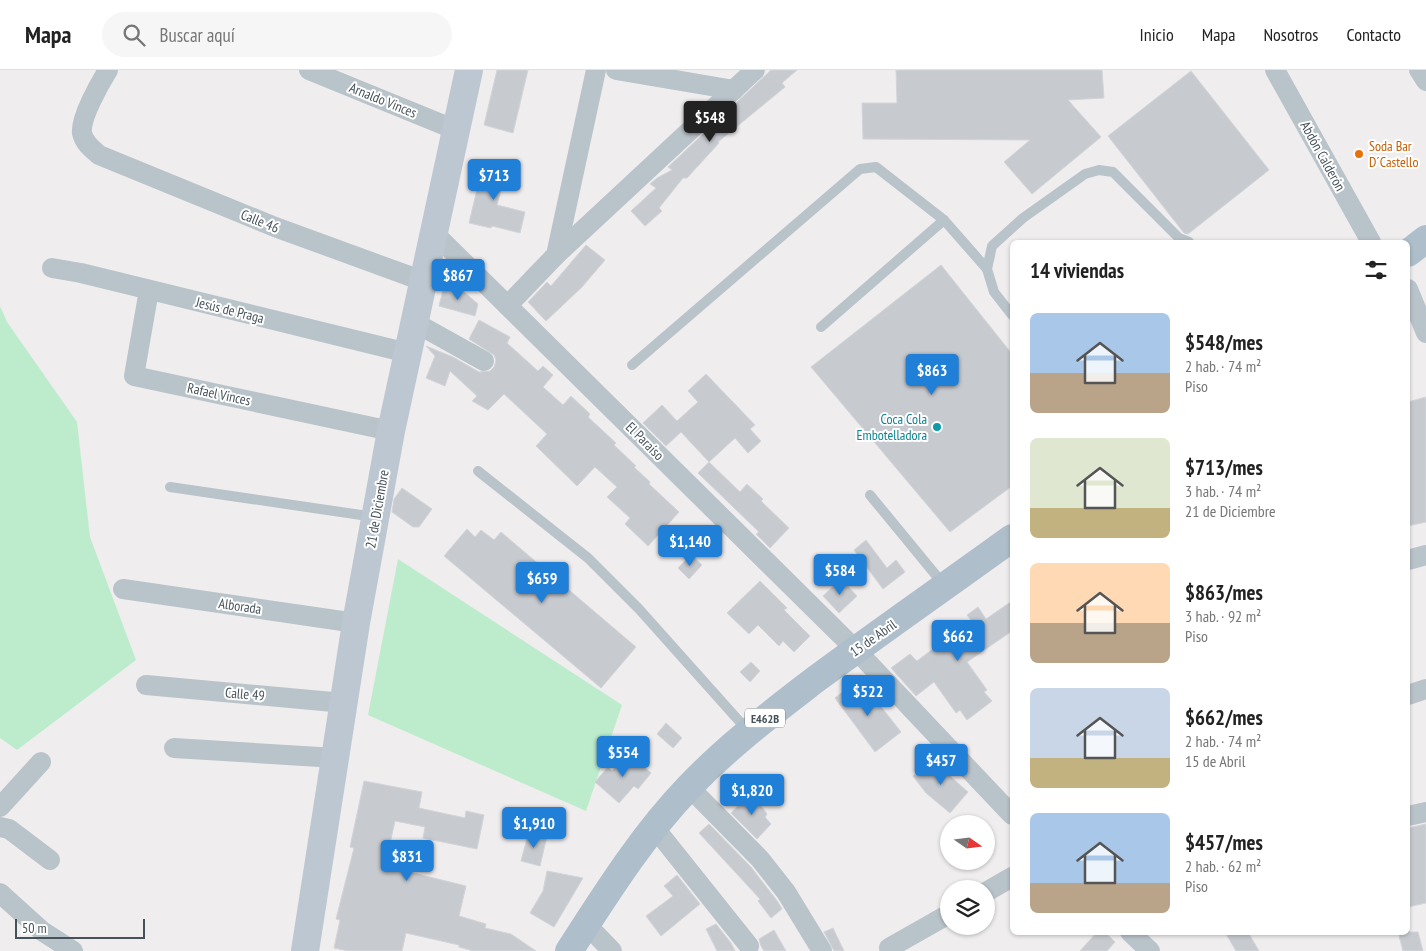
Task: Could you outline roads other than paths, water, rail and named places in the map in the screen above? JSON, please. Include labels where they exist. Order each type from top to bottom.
[{"type":"main road","points":[[1410,251],[1426,239]]},
{"type":"main road","name":"15 de Abril","points":[[569,951],[654,828],[689,787],[749,731],[856,650],[1010,539]]},
{"type":"street","name":"Calle 46","points":[[108,70],[86,113],[82,132],[87,145],[100,155],[275,227],[424,281]]},
{"type":"street","name":"Arnaldo Vinces","points":[[309,70],[456,130]]},
{"type":"street","name":"21 de Diciembre","points":[[305,951],[356,623],[391,431],[469,70]]},
{"type":"street","points":[[556,254],[596,70]]},
{"type":"street","points":[[616,70],[734,90]]},
{"type":"street","points":[[508,305],[556,254],[755,70]]},
{"type":"street","name":"Abdón Calderón","points":[[1275,70],[1370,240]]},
{"type":"street","points":[[1419,70],[1426,81]]},
{"type":"street","name":"El Paraíso","points":[[434,233],[856,650],[1008,804]]},
{"type":"street","name":"Jesús de Praga","points":[[52,268],[408,353]]},
{"type":"street","name":"Rafael Vinces","points":[[149,290],[134,376],[391,431]]},
{"type":"street","points":[[1410,294],[1426,333]]},
{"type":"street","points":[[414,322],[484,361]]},
{"type":"street","points":[[1410,559],[1426,555]]},
{"type":"street","name":"Alborada","points":[[123,589],[356,623]]},
{"type":"street","name":"Calle 49","points":[[146,685],[344,703]]},
{"type":"street","points":[[1410,694],[1426,689]]},
{"type":"street","points":[[174,748],[336,758]]},
{"type":"street","points":[[0,807],[40,762]]},
{"type":"street","points":[[689,787],[765,866],[786,892],[822,951]]},
{"type":"street","points":[[1410,816],[1426,812]]},
{"type":"street","points":[[0,827],[9,829],[50,860]]},
{"type":"street","points":[[654,828],[750,946]]},
{"type":"street","points":[[995,887],[1010,878]]},
{"type":"street","points":[[0,893],[42,931],[73,951]]},
{"type":"street","points":[[890,948],[940,919]]},
{"type":"street","points":[[586,924],[612,951]]},
{"type":"street","points":[[1133,935],[1150,951]]},
{"type":"lane","points":[[632,365],[860,169],[876,167],[944,220],[987,269],[994,292],[1010,312]]},
{"type":"lane","points":[[987,269],[992,246],[1023,218],[1086,174],[1099,170],[1112,172],[1168,229],[1184,240]]},
{"type":"lane","points":[[821,327],[944,220]]},
{"type":"lane","points":[[478,471],[588,558],[645,616],[749,731]]},
{"type":"lane","points":[[170,487],[375,517]]},
{"type":"lane","points":[[870,495],[946,586]]},
{"type":"place","name":"Soda Bar D´Castello","points":[[1359,154]]},
{"type":"place","name":"Coca Cola Embotelladora","points":[[937,427]]}]
